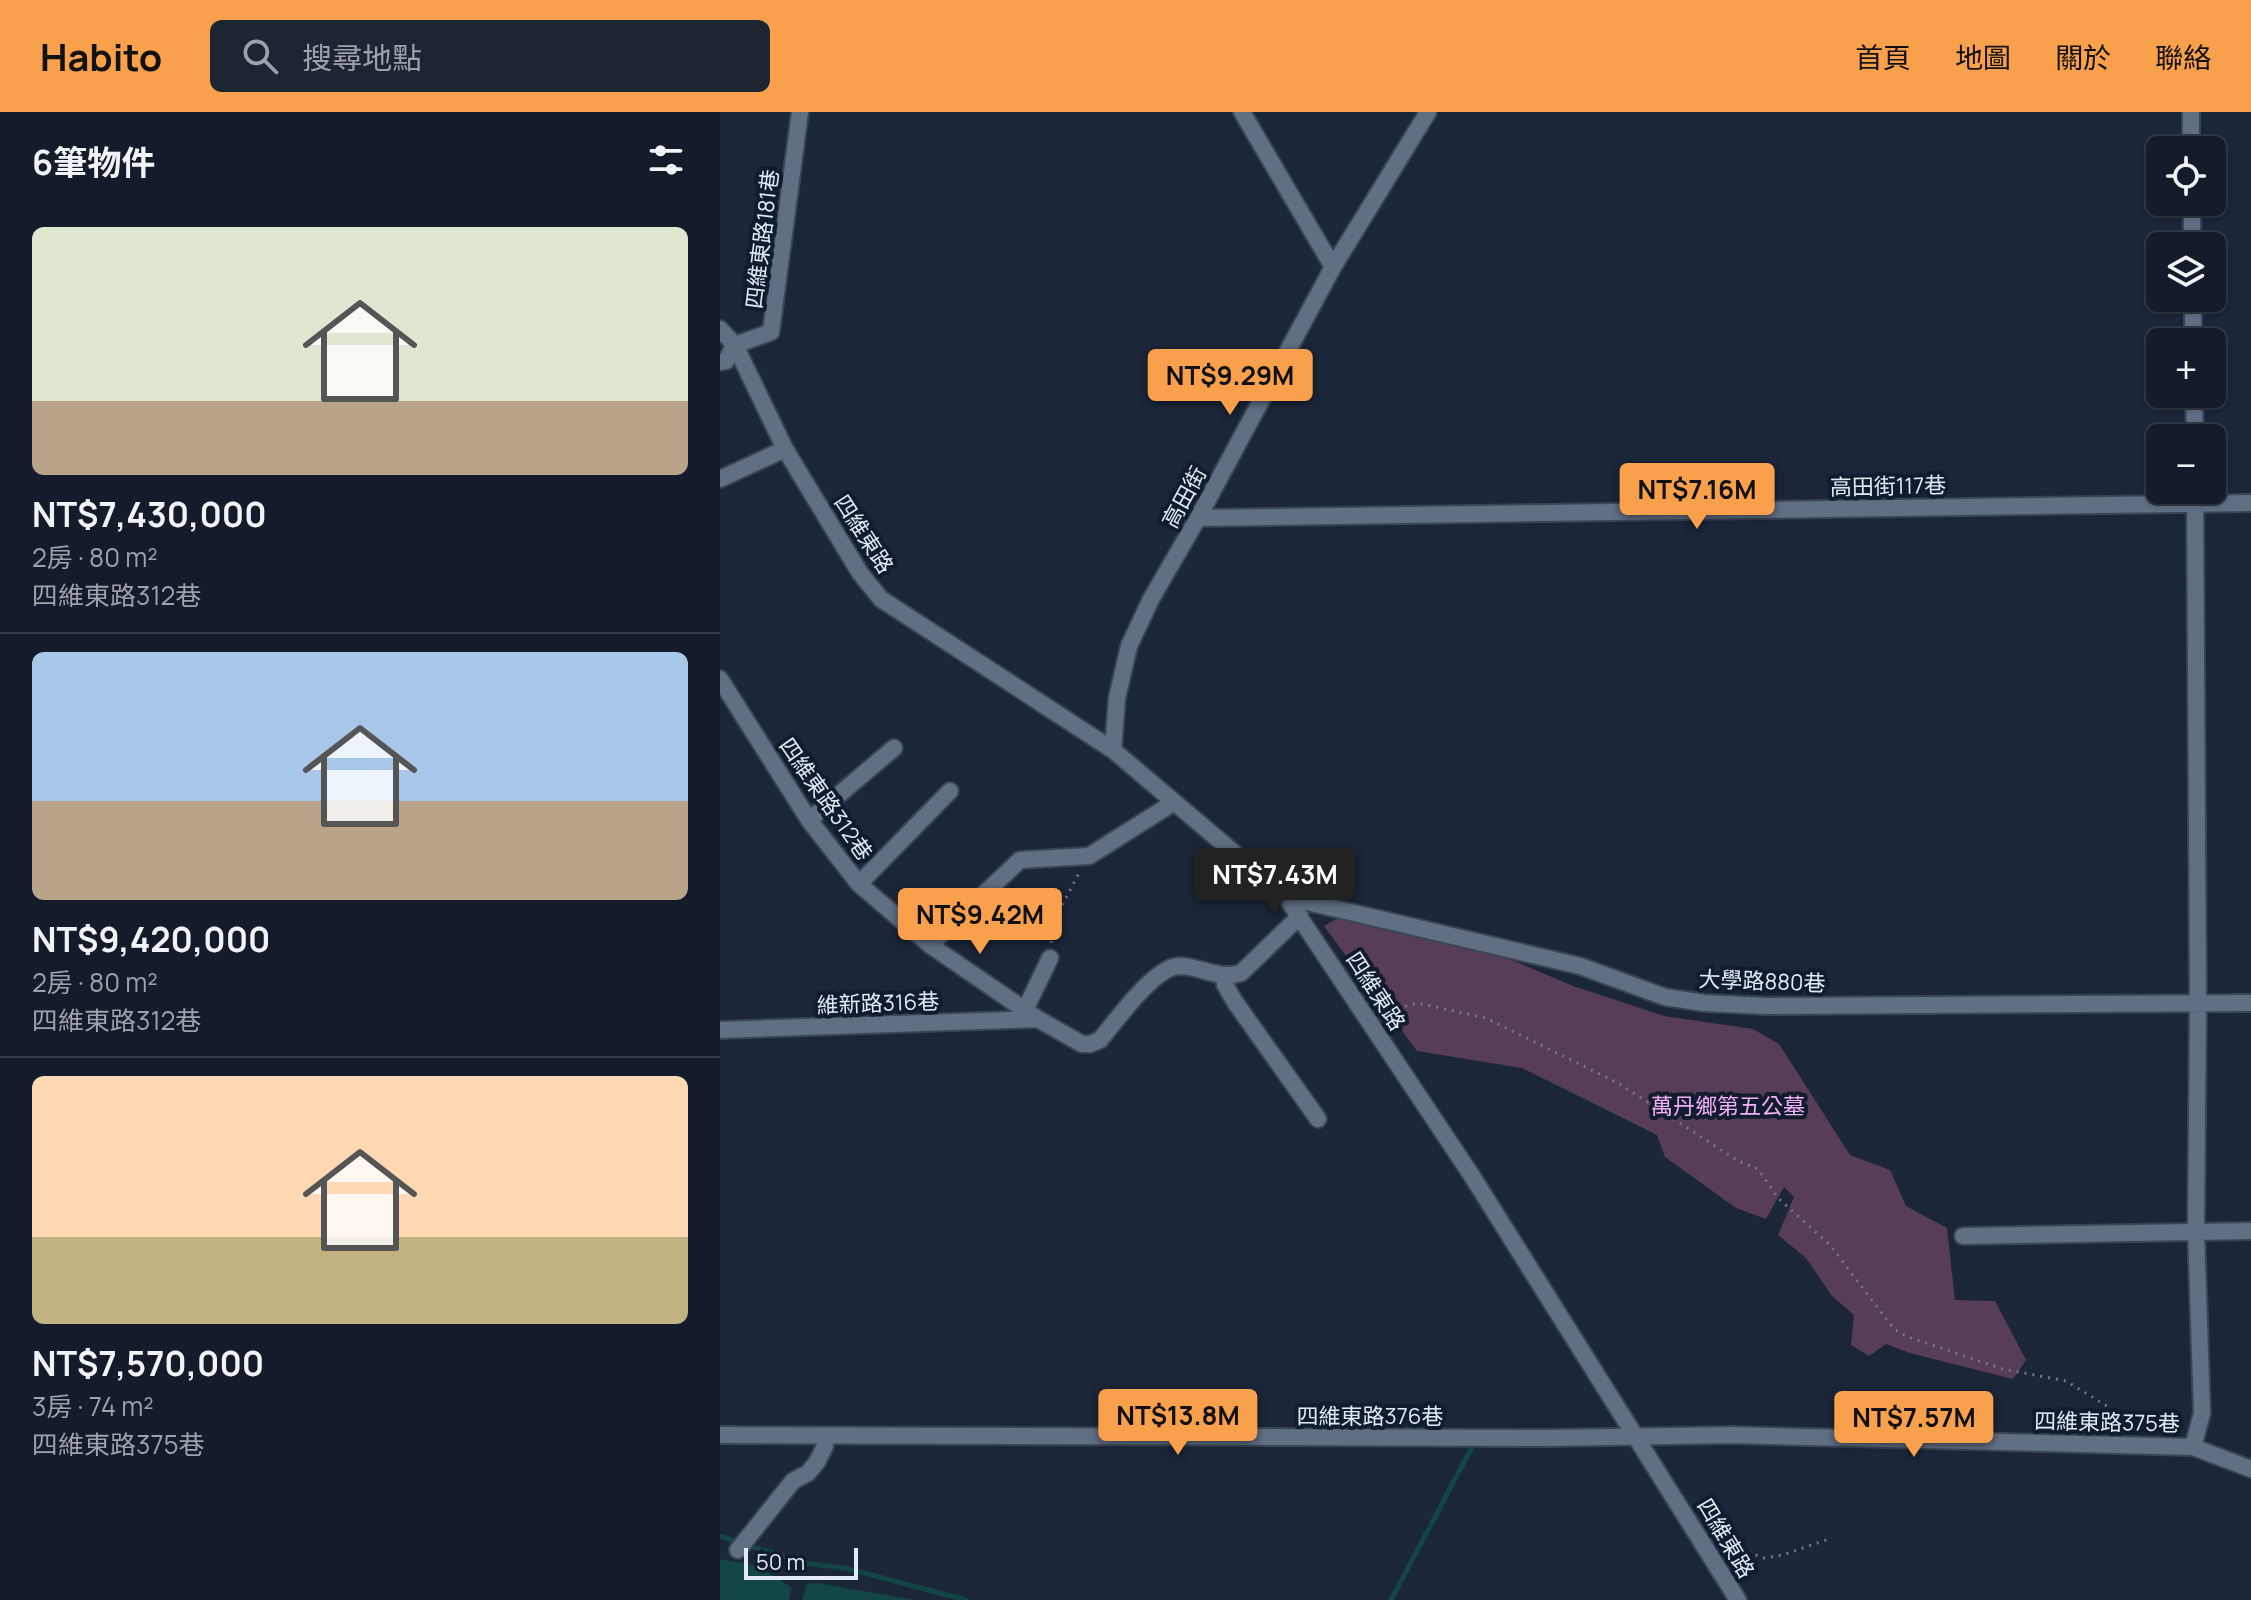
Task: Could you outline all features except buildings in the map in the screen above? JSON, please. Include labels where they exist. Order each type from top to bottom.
[{"type":"street","name":"四維東路181巷","points":[[735,345],[771,332],[800,112]]},
{"type":"street","points":[[1242,112],[1333,267]]},
{"type":"street","name":"高田街","points":[[1113,750],[1117,698],[1129,646],[1151,599],[1333,267],[1428,112]]},
{"type":"street","points":[[2191,112],[2191,136]]},
{"type":"street","name":"四維東路","points":[[720,329],[735,345],[785,449],[860,573],[881,599],[1113,750],[1286,897],[1472,1176],[1738,1600]]},
{"type":"street","points":[[720,362],[726,361],[735,345]]},
{"type":"street","points":[[720,479],[785,449]]},
{"type":"street","name":"高田街117巷","points":[[1198,518],[2146,498]]},
{"type":"street","name":"高田街117巷","points":[[2226,500],[2251,503]]},
{"type":"street","points":[[2193,1447],[2202,1413],[2196,1231],[2195,504]]},
{"type":"street","name":"四維東路312巷","points":[[720,679],[809,820],[859,884],[930,945],[1066,1037],[1082,1044],[1100,1040],[1149,983],[1170,968],[1181,966],[1224,975]]},
{"type":"street","points":[[809,820],[894,748]]},
{"type":"street","points":[[859,884],[950,791]]},
{"type":"street","points":[[930,945],[1020,860],[1089,856],[1173,803]]},
{"type":"street","name":"大學路880巷","points":[[1286,897],[1580,966],[1665,997],[1704,1003],[1766,1006],[2251,1003]]},
{"type":"street","points":[[1300,916],[1241,973],[1224,975],[1225,985],[1235,1002],[1318,1119]]},
{"type":"street","points":[[1032,1015],[1050,958]]},
{"type":"street","name":"維新路316巷","points":[[720,1030],[1032,1015]]},
{"type":"street","points":[[1963,1236],[2251,1231]]},
{"type":"street","name":"四維東路376巷","points":[[720,1435],[1548,1438],[1636,1435]]},
{"type":"street","name":"四維東路375巷","points":[[1636,1435],[2193,1447],[2251,1469]]},
{"type":"street","points":[[738,1550],[793,1481],[808,1473],[817,1462],[825,1446],[824,1436]]},
{"type":"path","points":[[1050,958],[1058,913],[1089,856]]},
{"type":"path","points":[[1367,1018],[1417,1003],[1486,1018],[1618,1083],[1738,1161],[1758,1169],[1778,1198],[1830,1245],[1894,1329],[1908,1337],[2003,1369],[2066,1381],[2146,1430],[2157,1446]]},
{"type":"path","points":[[1698,1533],[1764,1558],[1783,1555],[1832,1538]]},
{"type":"green space","name":"萬丹鄉第五公墓","points":[[1340,917],[1486,949],[1573,986],[1664,1016],[1753,1029],[1779,1044],[1850,1155],[1890,1170],[1906,1206],[1947,1228],[1955,1300],[1995,1301],[2026,1360],[2013,1379],[1886,1344],[1869,1356],[1851,1345],[1854,1315],[1832,1296],[1806,1258],[1778,1235],[1794,1197],[1784,1187],[1766,1219],[1736,1208],[1665,1157],[1657,1135],[1522,1068],[1417,1051],[1324,926]]},
{"type":"shaded area","points":[[720,1559],[758,1566],[792,1588],[789,1600],[720,1600]]},
{"type":"shaded area","points":[[817,1583],[915,1600],[802,1600],[807,1584]]},
{"type":"waterway","points":[[1391,1600],[1471,1449]]},
{"type":"waterway","points":[[720,1536],[803,1563],[845,1568],[966,1600]]}]
